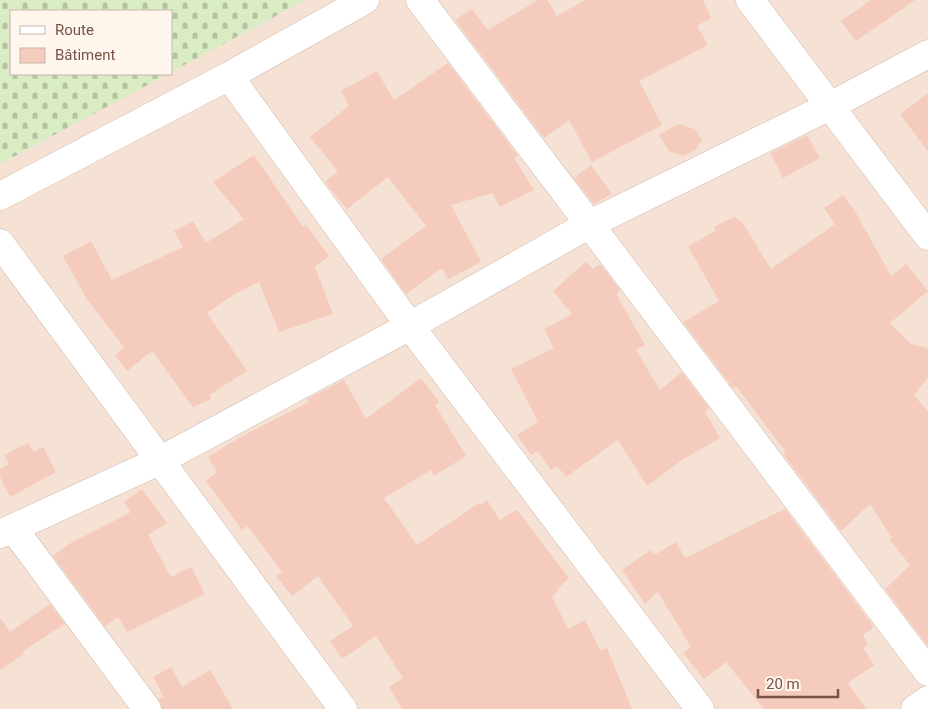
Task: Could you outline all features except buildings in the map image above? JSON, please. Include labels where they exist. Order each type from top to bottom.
[{"type":"street","points":[[0,196],[229,76],[365,0]]},
{"type":"street","points":[[420,0],[588,225],[928,672]]},
{"type":"street","points":[[750,0],[928,236]]},
{"type":"street","points":[[148,709],[7,531],[159,461],[410,326],[588,225],[830,106],[928,54]]},
{"type":"street","points":[[229,76],[410,326],[700,709]]},
{"type":"street","points":[[0,242],[159,461],[344,709]]},
{"type":"street","points":[[915,709],[928,700]]},
{"type":"shaded area","points":[[0,0],[928,0],[928,709],[0,709]]},
{"type":"green space","points":[[0,0],[306,0],[172,71],[172,10],[10,10],[10,75],[166,75],[0,164]]}]
